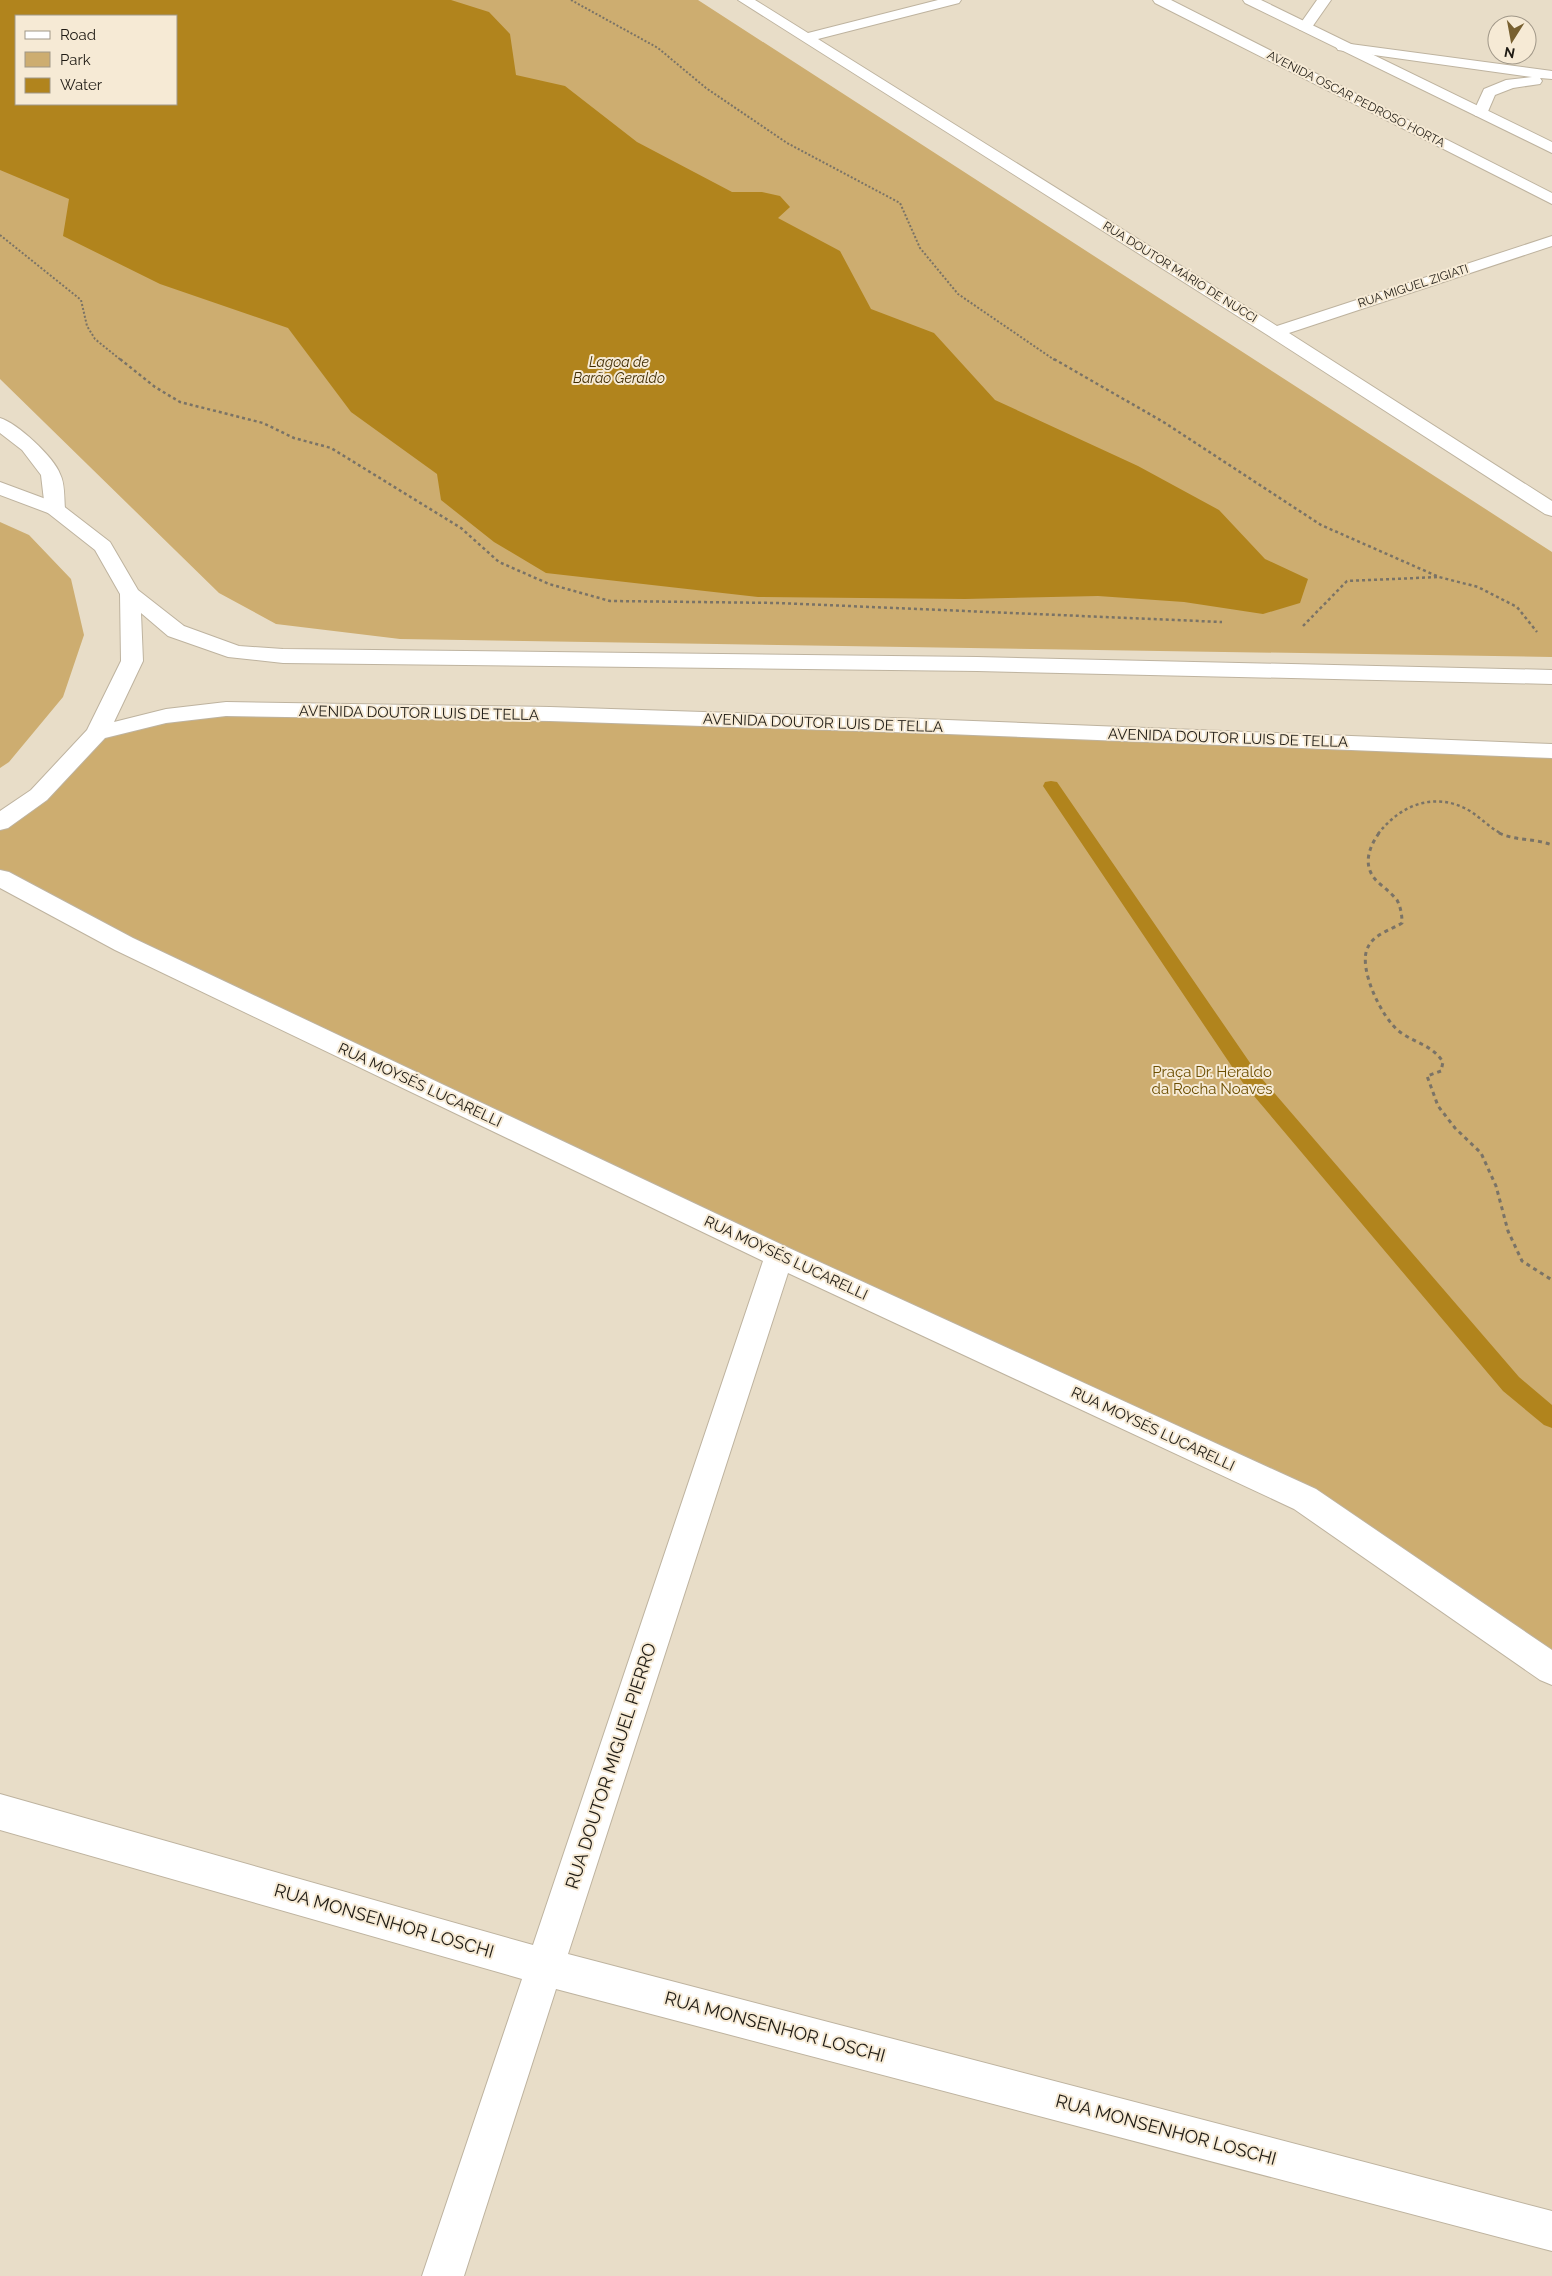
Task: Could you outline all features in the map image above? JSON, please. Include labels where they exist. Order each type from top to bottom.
[{"type":"street","name":"RUA DOUTOR MÁRIO DE NUCCI","points":[[745,0],[1275,332],[1552,510]]},
{"type":"street","points":[[806,38],[954,0]]},
{"type":"street","name":"AVENIDA OSCAR PEDROSO HORTA","points":[[1160,0],[1552,198]]},
{"type":"street","points":[[1250,0],[1552,148]]},
{"type":"street","points":[[1305,27],[1324,0]]},
{"type":"street","points":[[1343,46],[1552,76]]},
{"type":"street","points":[[1481,113],[1489,92],[1501,86],[1523,81],[1552,81]]},
{"type":"street","name":"RUA MIGUEL ZIGIATI","points":[[1275,332],[1552,241]]},
{"type":"street","points":[[0,424],[29,446],[51,474],[55,509]]},
{"type":"street","points":[[0,488],[55,509],[103,546],[130,594],[176,631],[236,652],[283,656],[977,664],[1552,677]]},
{"type":"street","points":[[0,822],[38,795],[97,733],[132,661],[130,594]]},
{"type":"street","name":"AVENIDA DOUTOR LUIS DE TELLA","points":[[97,733],[166,716],[226,710],[550,714],[1552,751]]},
{"type":"street","name":"RUA MOYSÉS LUCARELLI","points":[[0,878],[124,944],[779,1256],[1305,1499],[1552,1670]]},
{"type":"street","name":"RUA DOUTOR MIGUEL PIERRO","points":[[443,2276],[779,1256]]},
{"type":"street","name":"RUA MONSENHOR LOSCHI","points":[[0,1812],[544,1967],[1552,2232]]},
{"type":"path","points":[[571,0],[658,48],[706,88],[787,143],[900,203],[920,248],[958,294],[1053,359],[1165,423],[1321,525],[1439,577],[1478,587],[1517,607],[1540,637]]},
{"type":"path","points":[[0,235],[81,300],[88,326],[95,339],[154,387],[180,402],[263,423],[294,438],[331,448],[461,528],[499,562],[577,593],[610,601],[778,603],[1224,623]]},
{"type":"path","points":[[1303,626],[1347,581],[1439,577]]},
{"type":"path","points":[[1552,845],[1528,838],[1513,839],[1484,824],[1470,812],[1452,803],[1430,800],[1403,809],[1384,826],[1367,857],[1367,867],[1373,879],[1399,901],[1403,912],[1402,923],[1376,937],[1368,945],[1364,956],[1365,971],[1388,1018],[1395,1028],[1438,1052],[1443,1062],[1440,1071],[1427,1076],[1431,1091],[1446,1118],[1481,1152],[1496,1186],[1508,1232],[1522,1261],[1552,1280]]},
{"type":"green space","points":[[0,0],[698,0],[1552,552],[1552,657],[400,639],[276,624],[219,593],[0,379]]},
{"type":"green space","points":[[0,522],[29,535],[71,579],[84,635],[63,697],[9,762],[0,768]]},
{"type":"green space","name":"Praça Dr. Heraldo da Rocha Noaves","points":[[226,709],[1552,752],[1552,1669],[1305,1499],[0,878],[0,822],[97,733]]},
{"type":"water","name":"Lagoa de Barão Geraldo","points":[[0,0],[451,0],[489,12],[510,34],[516,75],[565,86],[637,142],[732,192],[762,192],[780,196],[790,207],[778,218],[840,251],[871,309],[934,333],[995,400],[1138,466],[1219,510],[1265,559],[1308,579],[1300,603],[1263,614],[1184,602],[1098,596],[965,599],[758,597],[546,573],[494,542],[441,500],[437,474],[351,412],[288,328],[160,284],[63,236],[69,199],[0,170]]},
{"type":"waterway","points":[[1051,786],[1250,1078],[1511,1384],[1552,1418]]}]
